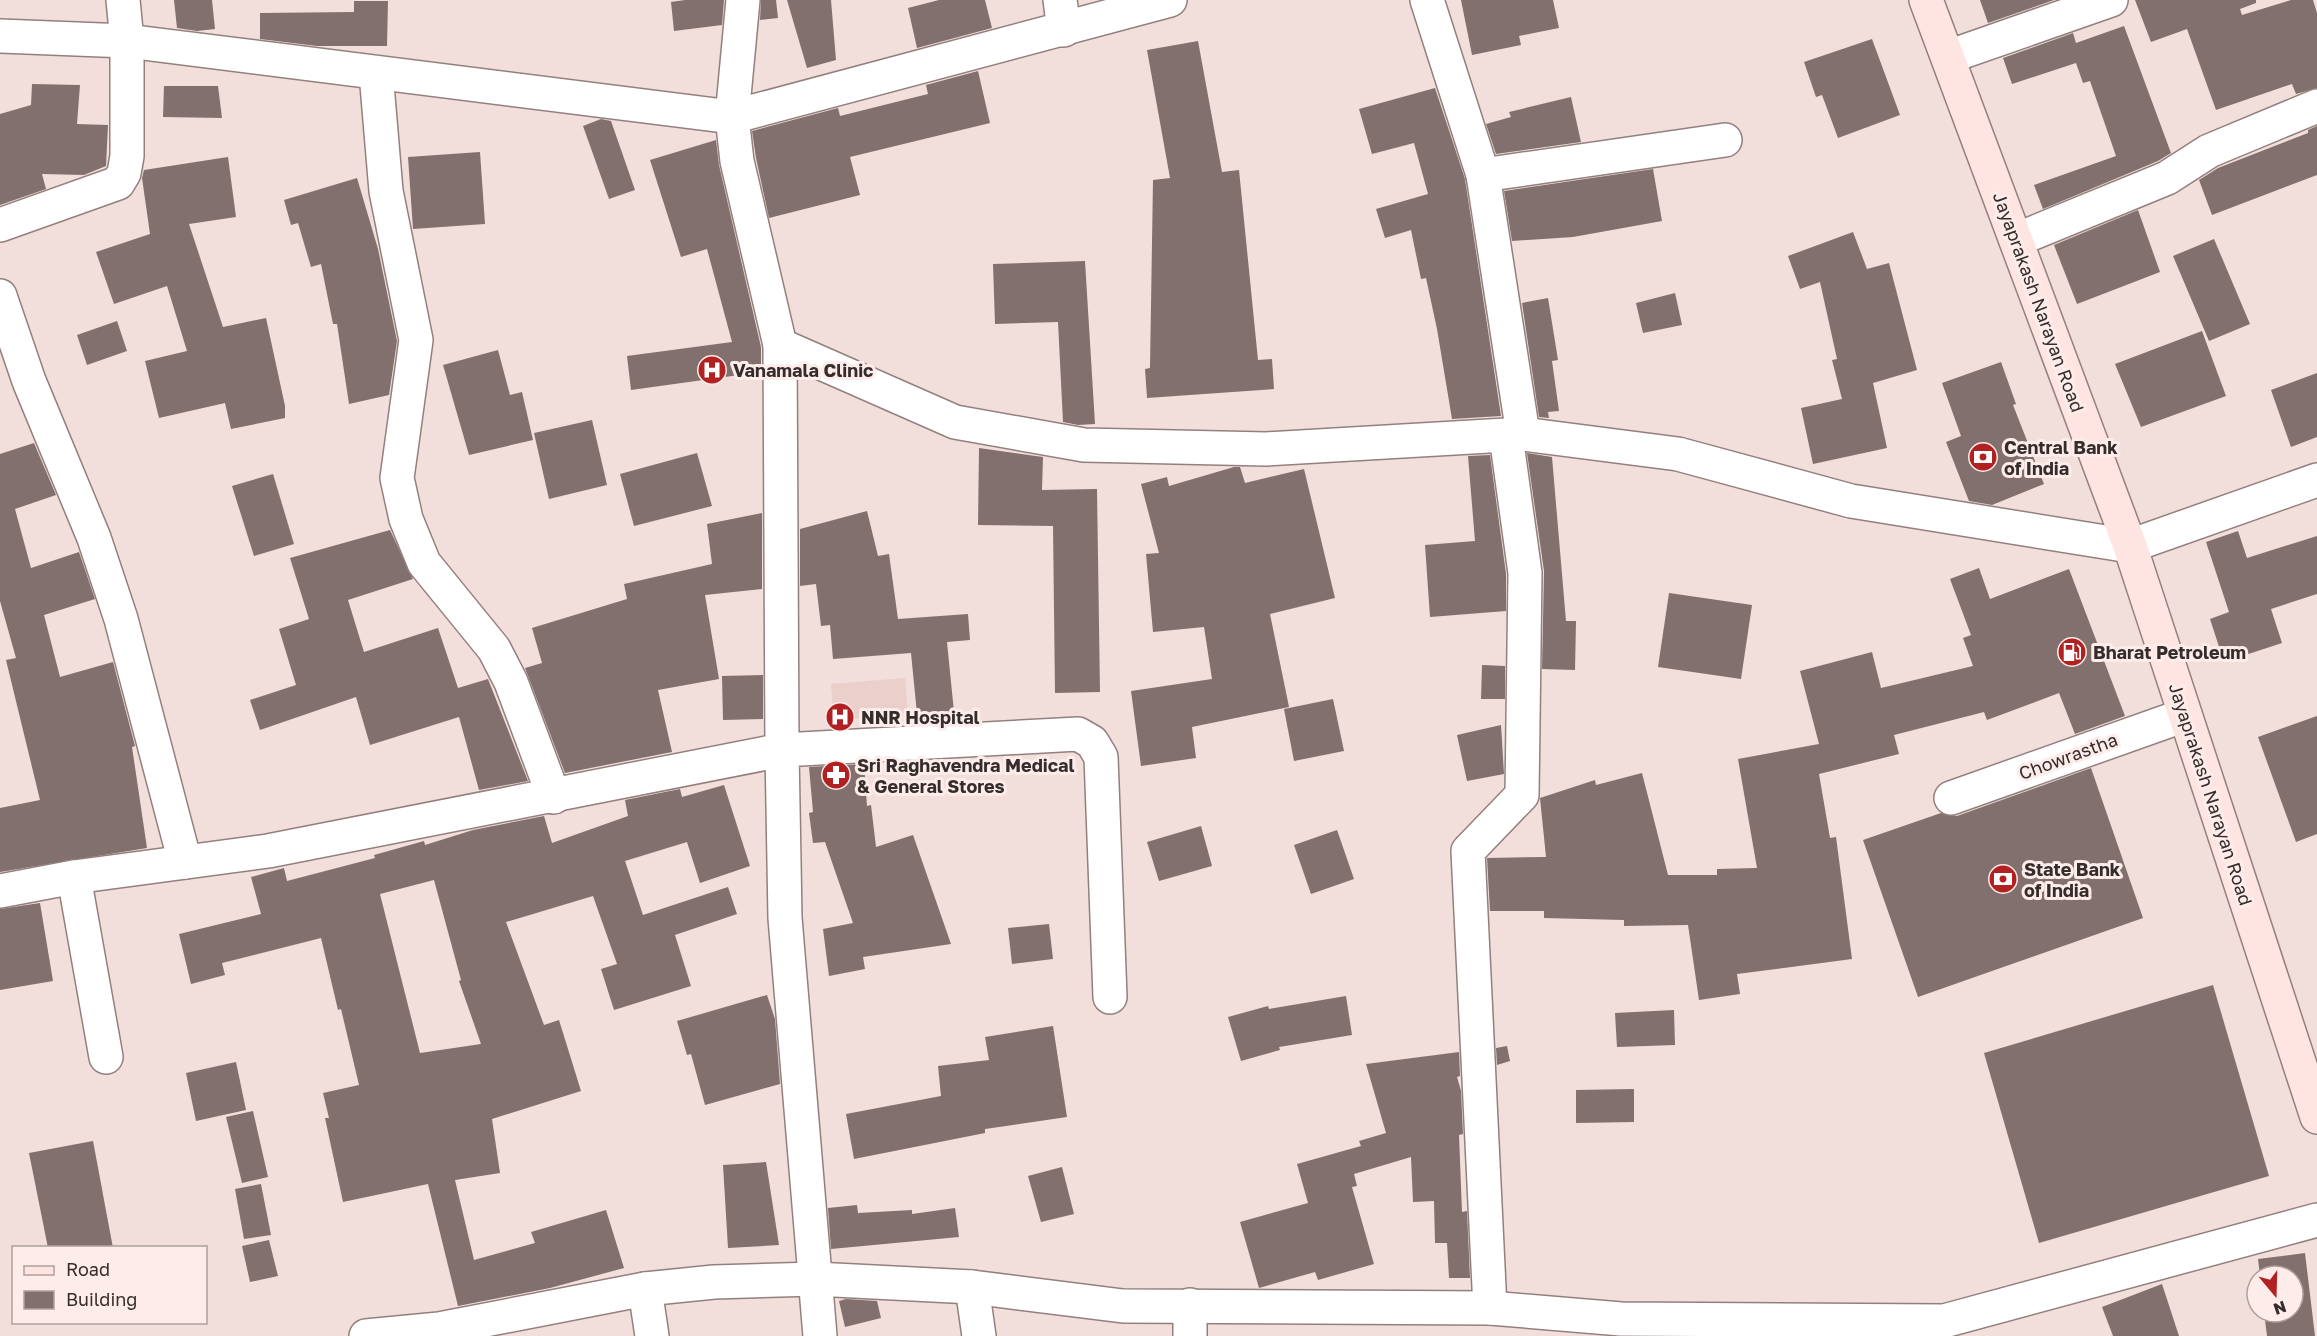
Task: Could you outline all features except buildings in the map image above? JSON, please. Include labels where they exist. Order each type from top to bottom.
[{"type":"street","points":[[0,225],[118,183],[122,178],[127,156],[127,41],[123,0]]},
{"type":"street","points":[[743,0],[732,117],[736,161],[780,345],[782,750],[786,918],[820,1336]]},
{"type":"street","points":[[0,36],[127,41],[732,117],[1062,15],[1170,0]]},
{"type":"street","points":[[1427,0],[1483,175],[1515,435],[1525,573],[1522,795],[1468,850],[1490,1308]]},
{"type":"street","name":"Jayaprakash Narayan Road","points":[[1926,0],[2130,546],[2317,1117]]},
{"type":"street","points":[[1948,57],[2111,0]]},
{"type":"street","points":[[376,73],[386,191],[416,340],[397,478],[406,519],[424,563],[494,649],[511,682],[554,797]]},
{"type":"street","points":[[2016,240],[2167,178],[2209,151],[2317,106]]},
{"type":"street","points":[[1483,175],[1725,140]]},
{"type":"street","points":[[0,296],[29,381],[94,538],[114,599],[185,862]]},
{"type":"street","points":[[780,345],[955,422],[1084,445],[1266,449],[1515,435],[1678,454],[1851,501],[2130,546],[2317,480]]},
{"type":"street","name":"Chowrastha","points":[[1951,798],[2185,715]]},
{"type":"street","points":[[0,891],[74,877],[268,851],[554,797],[782,750],[1078,734],[1092,742],[1101,757],[1110,997]]},
{"type":"street","points":[[74,877],[106,1057]]},
{"type":"street","points":[[366,1336],[439,1332],[645,1289],[714,1282],[815,1279],[972,1287],[1123,1306],[1190,1321],[1490,1308],[1624,1328],[1953,1328],[2317,1220]]},
{"type":"street","points":[[972,1287],[979,1336]]},
{"type":"street","points":[[645,1289],[652,1336]]},
{"type":"shaded area","points":[[905,678],[908,715],[834,720],[831,684]]},
{"type":"place","name":"Vanamala Clinic","points":[[712,370]]},
{"type":"place","name":"Central Bank of India","points":[[1983,457]]},
{"type":"place","name":"Bharat Petroleum","points":[[2072,652]]},
{"type":"place","name":"NNR Hospital","points":[[840,717]]},
{"type":"place","name":"Sri Raghavendra Medical & General Stores","points":[[836,775]]},
{"type":"place","name":"State Bank of India","points":[[2003,879]]}]
